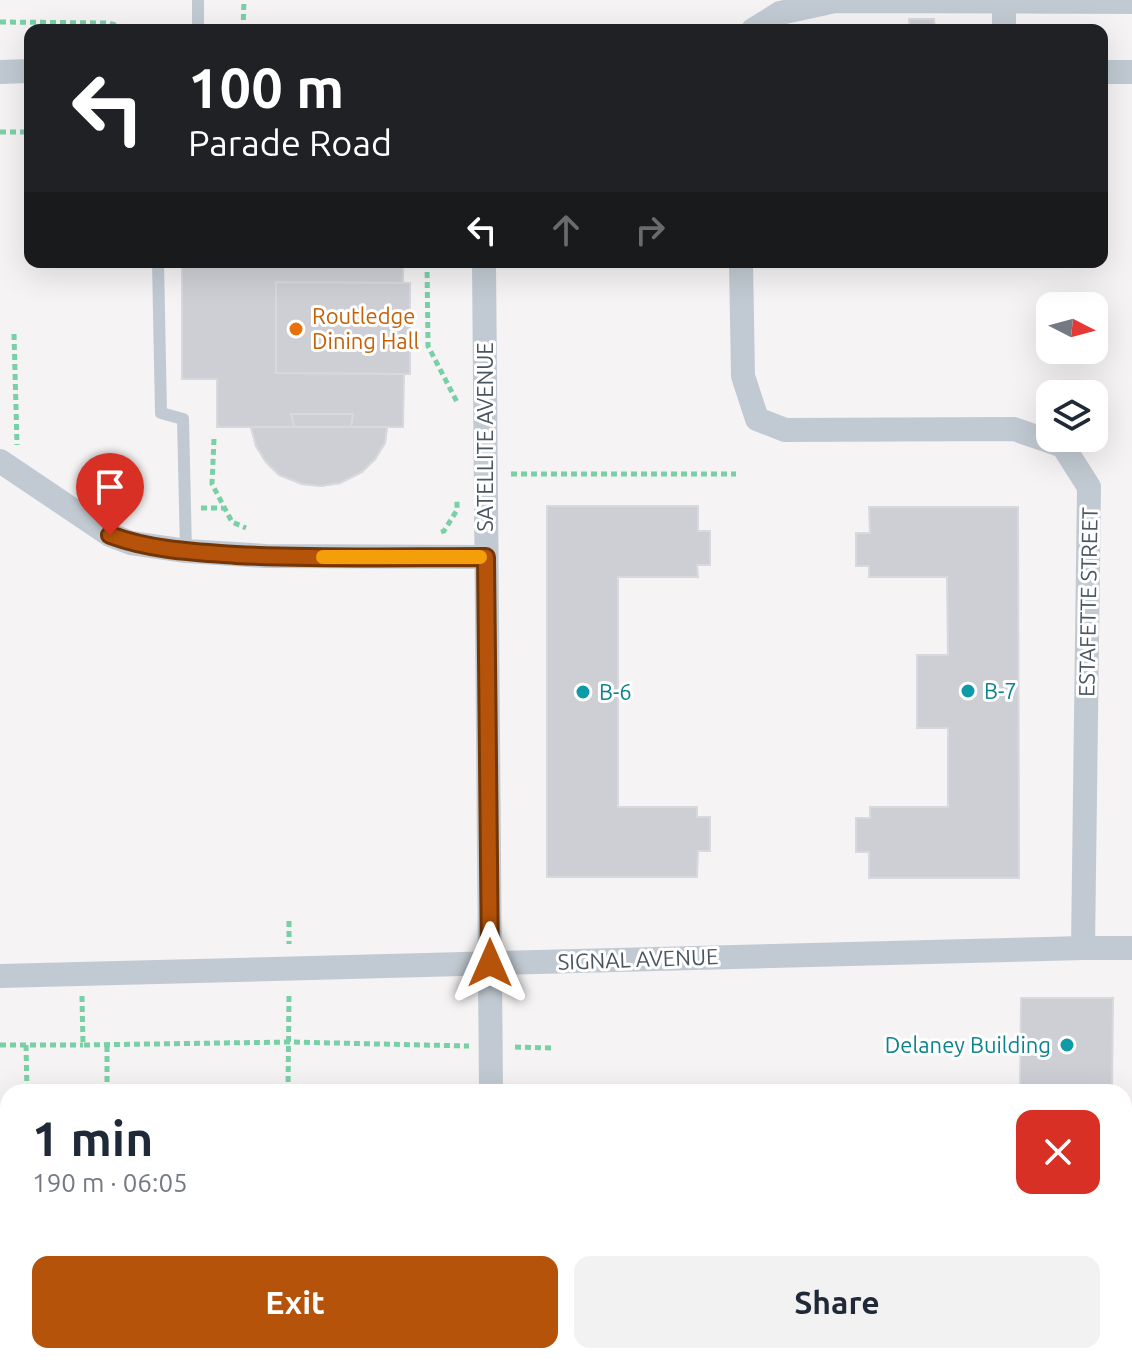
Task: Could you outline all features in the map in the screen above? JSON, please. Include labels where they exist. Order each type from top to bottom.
[{"type":"street","points":[[1004,0],[1004,24]]},
{"type":"street","points":[[763,24],[780,13],[835,1],[1132,2]]},
{"type":"street","points":[[0,72],[24,71]]},
{"type":"street","points":[[1108,72],[1132,72]]},
{"type":"street","name":"SATELLITE AVENUE","points":[[484,268],[491,1084]]},
{"type":"street","name":"ESTAFETTE STREET","points":[[741,268],[743,376],[757,419],[785,430],[1014,429],[1063,446],[1089,487],[1083,948]]},
{"type":"street","points":[[4,453],[110,535],[131,543],[186,551],[266,556],[486,557]]},
{"type":"street","name":"SIGNAL AVENUE","points":[[0,976],[1132,948]]},
{"type":"lane","points":[[198,0],[198,24]]},
{"type":"lane","points":[[158,268],[161,413],[183,419],[186,551]]},
{"type":"path","points":[[243,24],[244,0]]},
{"type":"path","points":[[0,22],[112,24]]},
{"type":"path","points":[[0,132],[24,132]]},
{"type":"path","points":[[427,268],[428,346],[457,400],[457,416]]},
{"type":"path","points":[[4,453],[18,451],[14,334]]},
{"type":"path","points":[[214,439],[212,484],[232,522],[255,532]]},
{"type":"path","points":[[486,474],[736,474]]},
{"type":"path","points":[[433,534],[444,531],[457,510],[457,495]]},
{"type":"path","points":[[185,507],[224,508]]},
{"type":"path","points":[[288,1084],[289,921]]},
{"type":"path","points":[[81,974],[83,1045]]},
{"type":"path","points":[[0,1045],[290,1042],[551,1048]]},
{"type":"path","points":[[107,1044],[107,1084]]},
{"type":"path","points":[[26,1045],[27,1084]]},
{"type":"building","points":[[909,19],[934,19],[934,24],[909,24]]},
{"type":"building","name":"Routledge Dining Hall","points":[[182,268],[403,268],[403,283],[410,283],[410,374],[404,374],[403,427],[387,427],[385,443],[375,459],[362,472],[340,483],[321,486],[302,484],[279,475],[256,446],[251,427],[217,427],[217,379],[182,379]]},
{"type":"building","points":[[276,282],[410,283],[410,374],[276,373]]},
{"type":"building","points":[[291,414],[353,414],[351,427],[343,440],[328,447],[306,442],[296,434]]},
{"type":"building","points":[[251,427],[387,427],[385,443],[362,472],[340,483],[321,486],[302,484],[279,475],[256,446]]},
{"type":"building","name":"B-6","points":[[547,506],[698,506],[698,531],[710,531],[710,565],[697,565],[698,577],[618,577],[618,807],[697,807],[697,817],[710,817],[710,851],[698,851],[697,877],[547,877]]},
{"type":"building","name":"B-7","points":[[869,507],[1018,507],[1019,878],[869,878],[869,852],[856,852],[856,818],[870,818],[870,807],[948,807],[948,728],[917,728],[917,655],[948,655],[947,577],[869,577],[869,566],[856,566],[856,533],[870,533]]},
{"type":"building","name":"Delaney Building","points":[[1021,998],[1113,998],[1112,1084],[1020,1084]]},
{"type":"slow traffic","points":[[323,557],[480,557]]},
{"type":"place","name":"Routledge Dining Hall","points":[[296,329]]},
{"type":"place","name":"B-7","points":[[968,691]]},
{"type":"place","name":"B-6","points":[[583,692]]},
{"type":"place","name":"Delaney Building","points":[[1067,1045]]},
{"type":"route","points":[[110,535],[157,548],[266,556],[486,557],[490,963]]}]
